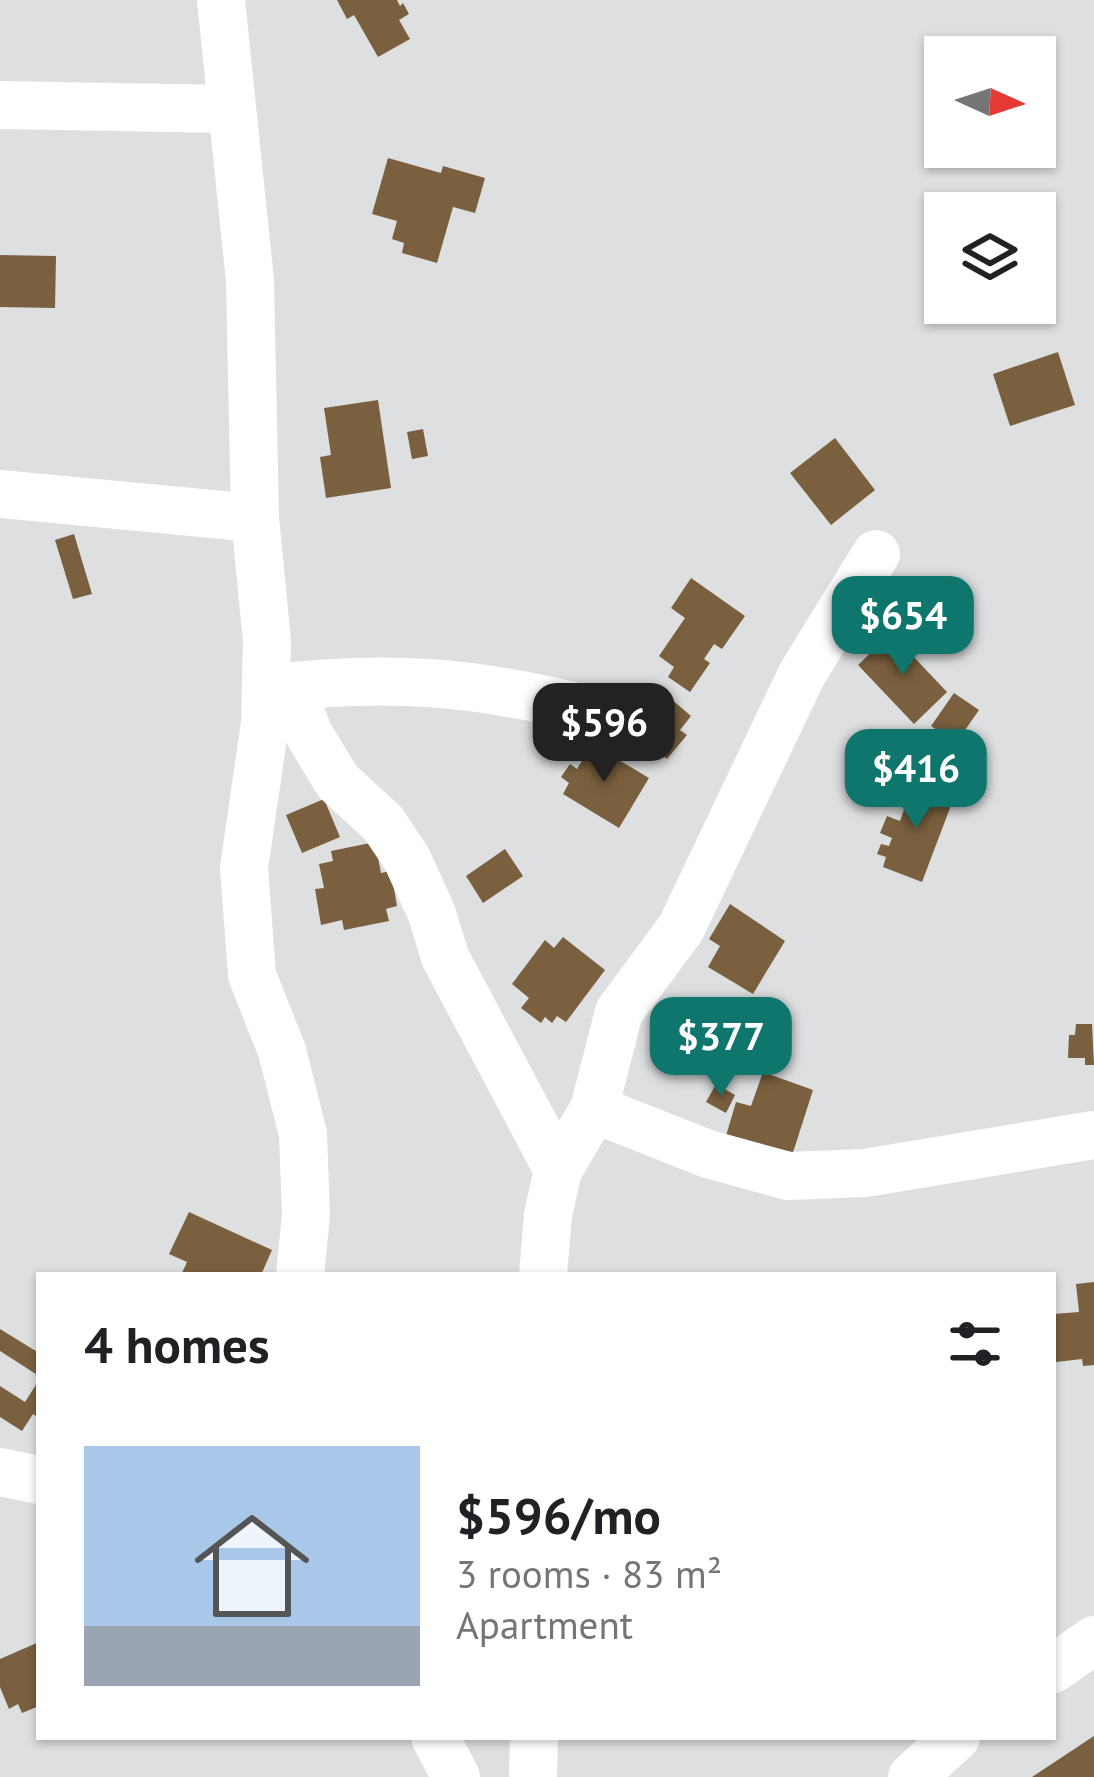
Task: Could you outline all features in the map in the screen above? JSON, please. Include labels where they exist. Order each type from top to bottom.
[{"type":"street","points":[[221,0],[250,281],[255,518],[278,687],[244,868],[252,975],[282,1051],[303,1134],[306,1215],[300,1272]]},
{"type":"street","points":[[0,105],[232,109]]},
{"type":"street","points":[[0,494],[255,518]]},
{"type":"street","points":[[543,1272],[558,1170],[594,1109],[619,1012],[681,928],[802,674],[876,554]]},
{"type":"street","points":[[278,687],[344,680],[417,680],[511,691],[589,710]]},
{"type":"street","points":[[278,687],[338,782],[383,824],[407,859],[445,957],[558,1170]]},
{"type":"street","points":[[594,1109],[708,1154],[788,1176],[865,1173],[1094,1135]]},
{"type":"street","points":[[0,1472],[36,1479]]},
{"type":"street","points":[[1056,1667],[1094,1640]]},
{"type":"street","points":[[437,1740],[456,1777]]},
{"type":"street","points":[[533,1777],[535,1740]]},
{"type":"street","points":[[912,1777],[953,1740]]},
{"type":"building","points":[[337,0],[403,3],[409,14],[399,20],[410,39],[378,57],[354,15],[347,19]]},
{"type":"building","points":[[388,158],[441,173],[443,166],[485,178],[475,213],[453,207],[437,263],[402,253],[404,243],[392,239],[397,221],[372,214]]},
{"type":"building","points":[[0,255],[56,256],[55,308],[0,307]]},
{"type":"building","points":[[1058,352],[1075,405],[1010,426],[993,374]]},
{"type":"building","points":[[378,400],[391,488],[326,498],[320,457],[331,455],[324,408]]},
{"type":"building","points":[[423,429],[428,456],[412,459],[407,432]]},
{"type":"building","points":[[835,438],[875,490],[831,525],[790,473]]},
{"type":"building","points":[[74,534],[92,594],[73,599],[55,540]]},
{"type":"building","points":[[691,578],[745,616],[722,649],[714,644],[704,659],[710,663],[690,692],[668,677],[674,667],[659,656],[685,618],[671,608]]},
{"type":"building","points":[[891,633],[947,692],[914,724],[858,665]]},
{"type":"building","points":[[656,686],[691,716],[680,730],[687,735],[667,759],[655,749],[647,757],[614,730],[618,724],[610,717],[630,694],[641,704]]},
{"type":"building","points":[[954,693],[979,710],[956,743],[931,726]]},
{"type":"building","points":[[592,744],[649,778],[619,828],[563,794],[569,783],[561,777],[570,764],[577,769]]},
{"type":"building","points":[[929,780],[946,787],[943,796],[953,800],[922,882],[883,867],[886,857],[877,854],[881,844],[889,846],[892,838],[880,833],[887,816],[900,821],[914,782],[927,787]]},
{"type":"building","points":[[324,799],[340,837],[302,853],[286,815]]},
{"type":"building","points":[[375,842],[381,873],[391,871],[397,906],[386,909],[389,921],[344,930],[342,920],[321,925],[315,889],[324,888],[319,864],[333,861],[331,851]]},
{"type":"building","points":[[505,849],[523,876],[483,903],[466,876]]},
{"type":"building","points":[[730,904],[785,941],[753,994],[708,967],[720,946],[709,939]]},
{"type":"building","points":[[563,937],[605,970],[566,1022],[557,1016],[552,1023],[545,1017],[541,1023],[521,1008],[529,998],[512,984],[545,940],[554,948]]},
{"type":"building","points":[[1076,1024],[1092,1024],[1094,1065],[1085,1065],[1085,1058],[1068,1058],[1069,1035],[1075,1035]]},
{"type":"building","points":[[763,1072],[813,1090],[789,1165],[723,1146],[736,1102],[751,1106]]},
{"type":"building","points":[[716,1084],[735,1095],[726,1113],[706,1102]]},
{"type":"building","points":[[189,1212],[272,1250],[262,1272],[182,1272],[187,1262],[169,1254]]},
{"type":"building","points":[[1094,1282],[1094,1365],[1083,1366],[1082,1359],[1056,1362],[1056,1314],[1079,1312],[1076,1284]]},
{"type":"building","points":[[0,1329],[36,1351],[36,1374],[0,1351]]},
{"type":"building","points":[[36,1385],[36,1416],[22,1431],[0,1417],[0,1386],[25,1402]]},
{"type":"building","points":[[36,1643],[36,1707],[22,1713],[18,1704],[9,1709],[0,1687],[0,1659]]},
{"type":"building","points":[[1094,1736],[1094,1777],[1032,1777]]}]
